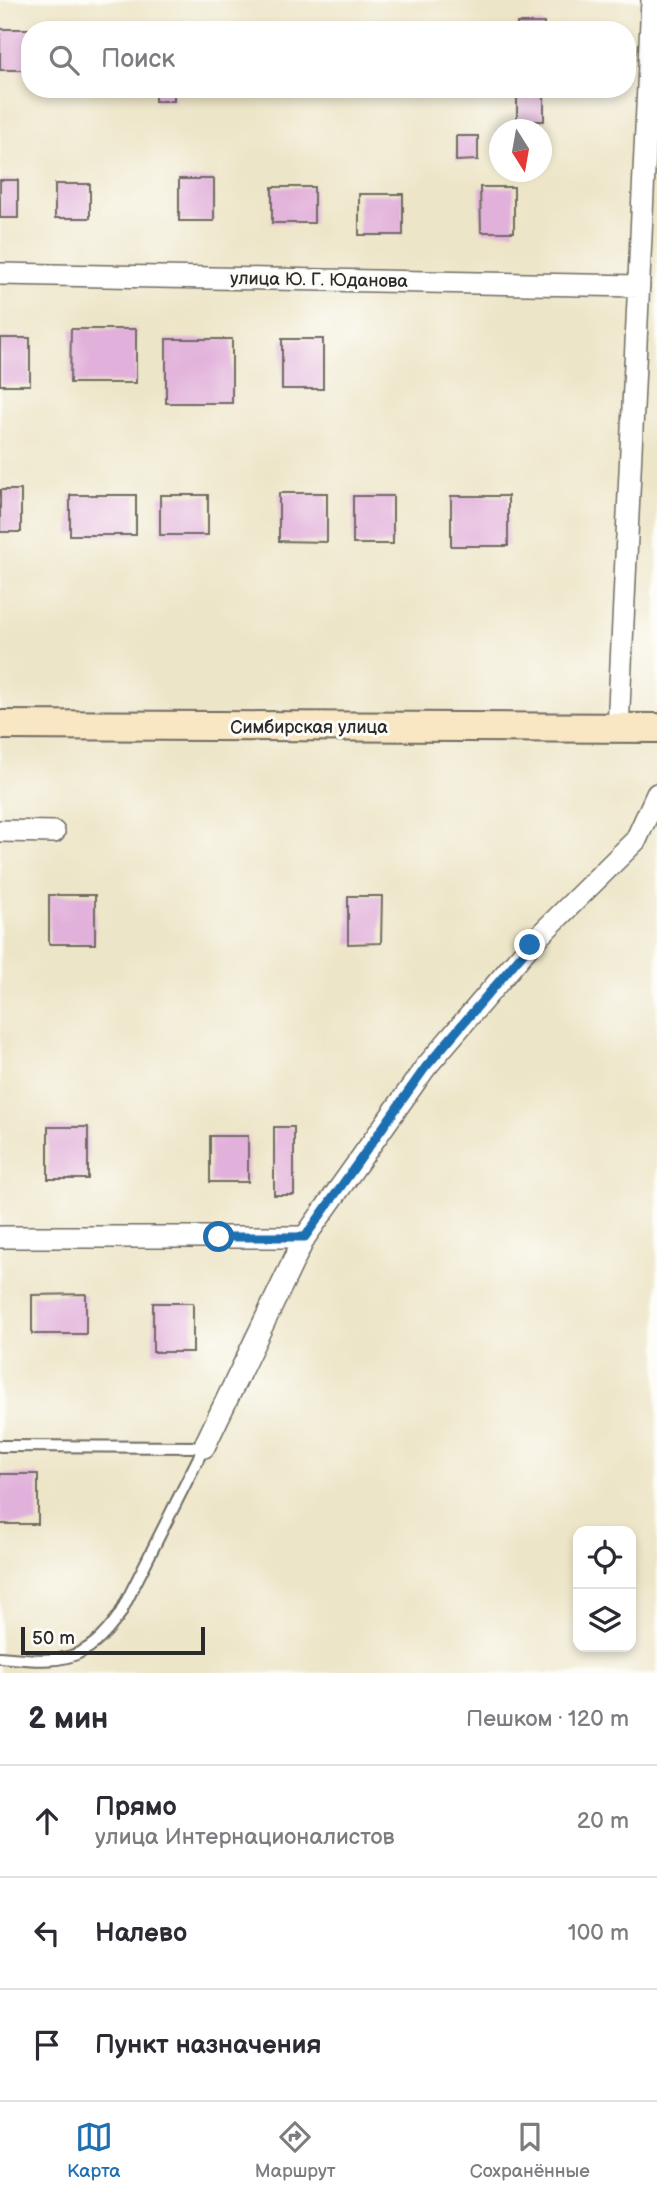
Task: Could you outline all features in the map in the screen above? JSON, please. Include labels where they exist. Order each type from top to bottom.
[{"type":"main road","name":"Симбирская улица","points":[[0,724],[657,728]]},
{"type":"street","points":[[618,729],[652,0]]},
{"type":"street","name":"улица Ю. Г. Юданова","points":[[0,274],[639,286]]},
{"type":"street","points":[[204,1447],[305,1237],[425,1068],[530,945],[636,840],[657,794]]},
{"type":"street","points":[[0,831],[54,832]]},
{"type":"street","points":[[0,1237],[305,1237]]},
{"type":"lane","points":[[0,1446],[204,1447],[120,1614],[106,1635],[87,1650],[66,1658],[44,1661],[0,1657]]},
{"type":"building","points":[[0,29],[21,29],[21,70],[0,70]]},
{"type":"building","points":[[155,98],[174,98],[174,101],[155,101]]},
{"type":"building","points":[[517,98],[544,98],[544,119],[517,119]]},
{"type":"building","points":[[456,136],[478,136],[478,160],[456,161]]},
{"type":"building","points":[[179,179],[214,179],[214,221],[179,221]]},
{"type":"building","points":[[0,180],[18,180],[18,218],[0,218]]},
{"type":"building","points":[[55,184],[90,184],[90,218],[55,218]]},
{"type":"building","points":[[272,187],[314,187],[314,223],[272,223]]},
{"type":"building","points":[[480,187],[514,187],[514,232],[481,232]]},
{"type":"building","points":[[359,194],[403,194],[403,235],[359,235]]},
{"type":"building","points":[[71,329],[136,329],[136,383],[70,383]]},
{"type":"building","points":[[0,338],[30,338],[30,385],[0,385]]},
{"type":"building","points":[[166,339],[232,339],[232,403],[166,403]]},
{"type":"building","points":[[282,339],[323,339],[323,389],[282,389]]},
{"type":"building","points":[[0,490],[21,490],[21,532],[0,532]]},
{"type":"building","points":[[279,493],[327,493],[327,542],[279,541]]},
{"type":"building","points":[[70,495],[136,495],[136,535],[70,535]]},
{"type":"building","points":[[160,495],[208,495],[208,535],[160,535]]},
{"type":"building","points":[[353,496],[393,496],[393,544],[353,544]]},
{"type":"building","points":[[451,496],[508,496],[508,546],[451,546]]},
{"type":"building","points":[[49,895],[95,895],[95,944],[49,944]]},
{"type":"building","points":[[348,896],[382,896],[381,943],[348,944]]},
{"type":"building","points":[[48,1127],[88,1127],[88,1179],[48,1179]]},
{"type":"building","points":[[274,1127],[294,1127],[294,1195],[274,1195]]},
{"type":"building","points":[[210,1136],[248,1136],[248,1182],[210,1182]]},
{"type":"building","points":[[86,1294],[86,1334],[32,1334],[32,1295]]},
{"type":"building","points":[[153,1303],[193,1303],[193,1352],[153,1352]]},
{"type":"building","points":[[0,1474],[38,1474],[38,1524],[0,1524]]},
{"type":"route","points":[[219,1237],[305,1237],[425,1068],[530,945]]}]
